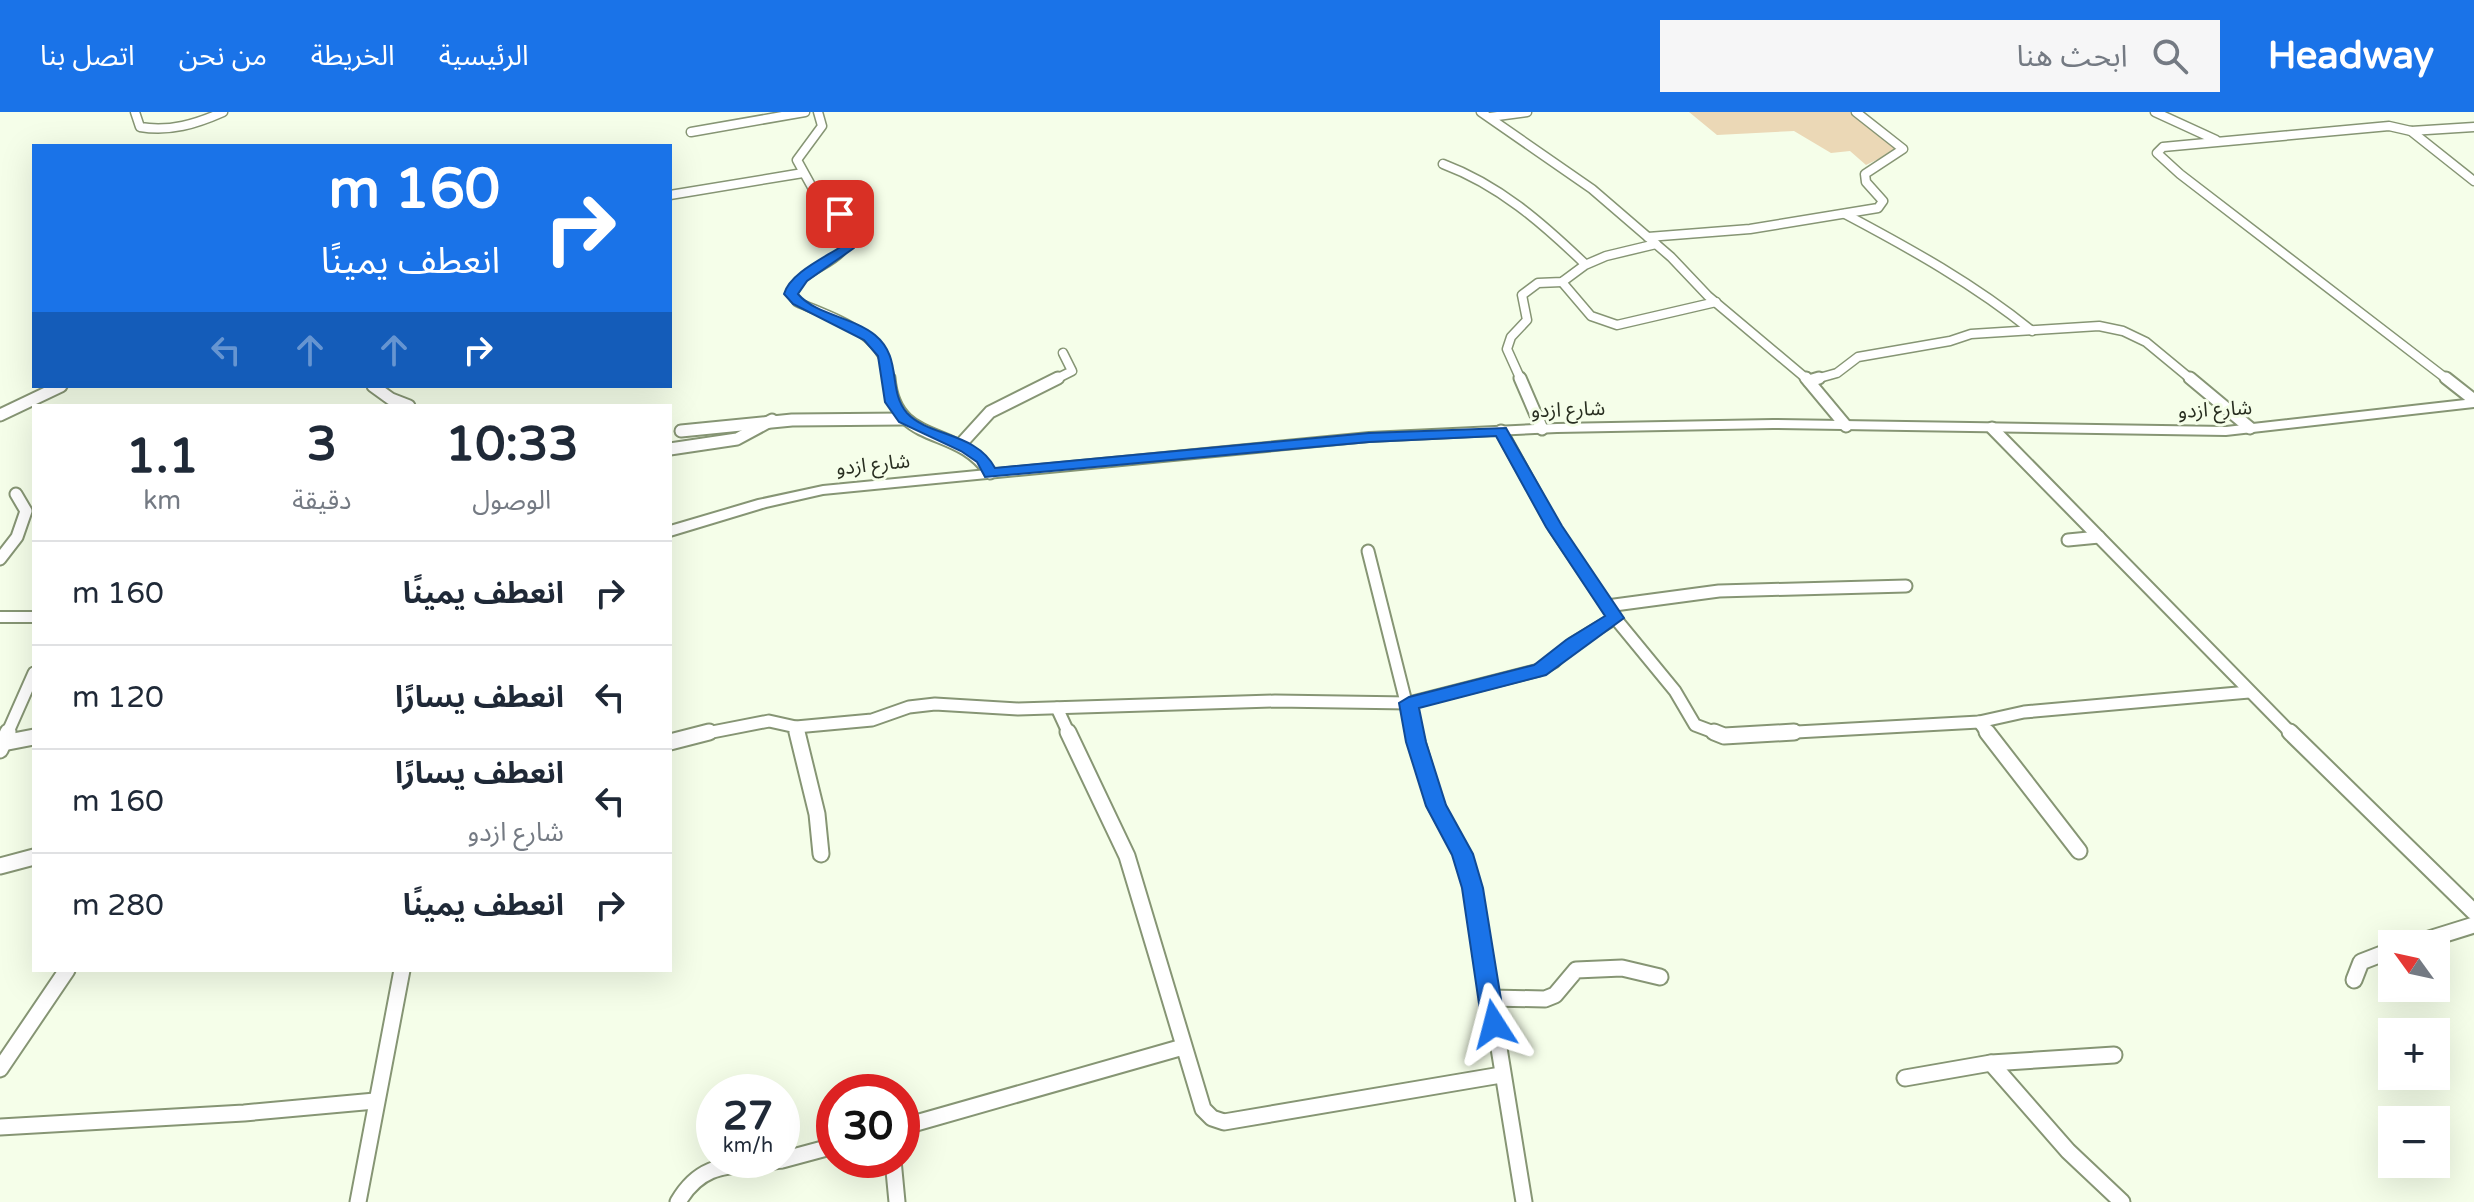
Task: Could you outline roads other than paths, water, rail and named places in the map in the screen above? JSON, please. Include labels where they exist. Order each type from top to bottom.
[{"type":"street","points":[[135,112],[140,127],[157,131],[199,123],[223,112]]},
{"type":"street","points":[[691,132],[805,112]]},
{"type":"street","points":[[818,112],[822,126],[798,155],[803,173],[813,189],[853,226],[853,238],[839,257],[803,278],[792,288],[791,294],[797,302],[869,337],[885,355],[892,402],[904,419]]},
{"type":"street","points":[[1486,114],[1527,112]]},
{"type":"street","points":[[1542,429],[1507,349],[1508,342],[1527,320],[1522,295],[1538,283],[1562,282],[1584,263],[1652,240],[1697,231],[1750,229],[1883,205],[1866,182],[1865,174],[1903,149],[1856,112]]},
{"type":"street","points":[[2155,112],[2216,140]]},
{"type":"street","points":[[1486,114],[1592,189],[1652,240],[1716,302],[1809,381],[1846,426]]},
{"type":"street","points":[[2474,127],[2411,131],[2379,127],[2216,140],[2163,147],[2157,153],[2474,401]]},
{"type":"street","points":[[2411,131],[2474,181]]},
{"type":"street","points":[[1443,164],[1466,171],[1488,184],[1543,223],[1584,263]]},
{"type":"street","points":[[672,195],[803,173]]},
{"type":"street","points":[[1845,214],[1936,262],[1989,296],[2032,331]]},
{"type":"street","points":[[1562,282],[1591,316],[1617,325],[1716,302]]},
{"type":"street","points":[[1809,381],[1837,373],[1858,357],[1950,341],[1971,334],[2099,326],[2135,335],[2250,428]]},
{"type":"street","points":[[960,445],[990,412],[1072,371],[1063,353]]},
{"type":"street","points":[[0,415],[57,388]]},
{"type":"street","points":[[376,388],[404,404]]},
{"type":"street","name":"شارع ازدو","points":[[672,530],[763,503],[823,490],[1369,437],[1542,429],[1846,426],[2171,432],[2250,428],[2474,401]]},
{"type":"street","points":[[681,431],[823,417],[904,419],[983,459],[990,473]]},
{"type":"street","points":[[672,449],[723,444],[758,433],[772,420]]},
{"type":"street","points":[[1992,428],[2249,692],[2474,912]]},
{"type":"street","points":[[1501,431],[1554,527],[1615,618],[1675,691],[1695,725],[1710,733],[1724,736],[1979,722],[2024,712],[2249,692]]},
{"type":"street","points":[[0,559],[17,537],[26,511],[16,494]]},
{"type":"street","points":[[2068,540],[2099,537]]},
{"type":"street","points":[[1368,551],[1391,650],[1409,703],[1416,742],[1436,806],[1462,854],[1473,888],[1524,1202]]},
{"type":"street","points":[[1607,606],[1666,595],[1735,589],[1906,586]]},
{"type":"street","points":[[0,617],[32,617]]},
{"type":"street","points":[[672,742],[762,721],[781,721],[796,727],[872,720],[909,707],[935,704],[1018,709],[1275,701],[1409,703],[1539,670],[1554,662],[1572,644],[1615,618]]},
{"type":"street","points":[[2,746],[32,678]]},
{"type":"street","points":[[1057,708],[1127,856],[1203,1109],[1212,1118],[1224,1122],[1501,1075]]},
{"type":"street","points":[[1979,722],[2079,851]]},
{"type":"street","points":[[796,727],[817,814],[821,854]]},
{"type":"street","points":[[2,746],[32,738]]},
{"type":"street","points":[[0,866],[32,858]]},
{"type":"street","points":[[2450,932],[2474,925]]},
{"type":"street","points":[[2354,980],[2355,968],[2362,960],[2378,955]]},
{"type":"street","points":[[1490,998],[1545,999],[1555,995],[1576,970],[1622,968],[1660,977]]},
{"type":"street","points":[[0,1069],[66,972]]},
{"type":"street","points":[[358,1202],[402,972]]},
{"type":"street","points":[[920,1122],[1183,1047]]},
{"type":"street","points":[[1905,1078],[1991,1063],[2114,1055]]},
{"type":"street","points":[[1991,1063],[2068,1151],[2122,1202]]},
{"type":"street","points":[[0,1127],[244,1113],[375,1101]]},
{"type":"street","points":[[678,1202],[685,1187],[696,1176]]},
{"type":"street","points":[[895,1178],[897,1202]]}]
